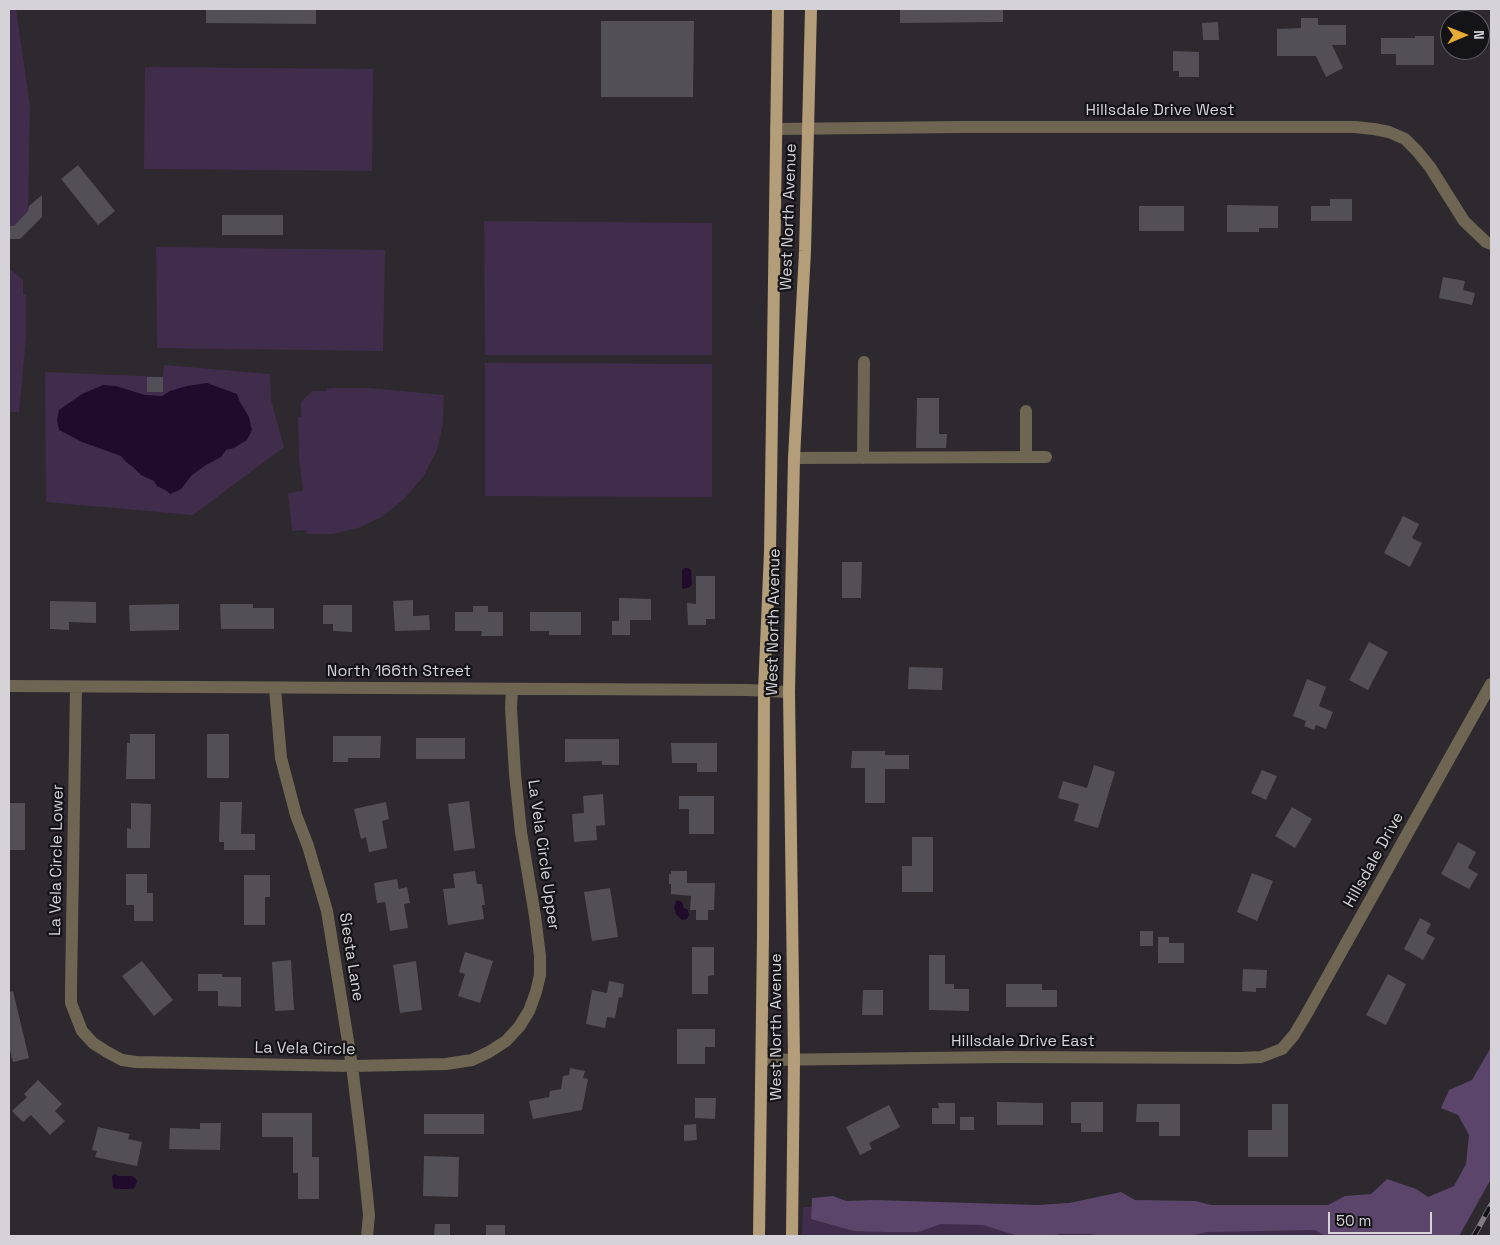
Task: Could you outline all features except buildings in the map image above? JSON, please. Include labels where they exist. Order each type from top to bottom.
[{"type":"main road","name":"West North Avenue","points":[[759,1236],[764,691],[770,552],[778,9]]},
{"type":"main road","name":"West North Avenue","points":[[792,1236],[794,1059],[788,692],[794,458],[805,251],[810,9]]},
{"type":"street","name":"Hillsdale Drive West","points":[[776,129],[960,127],[1356,127],[1374,129],[1389,132],[1405,139],[1430,167],[1464,220],[1486,242],[1491,244]]},
{"type":"street","points":[[863,458],[864,362]]},
{"type":"street","points":[[1026,411],[1026,457]]},
{"type":"street","points":[[794,458],[1046,457]]},
{"type":"street","name":"Hillsdale Drive","points":[[1282,1049],[1294,1035],[1306,1015],[1491,684]]},
{"type":"street","name":"North 166th Street","points":[[9,686],[788,692]]},
{"type":"street","name":"La Vela Circle Lower","points":[[76,687],[70,989],[73,1010],[82,1031]]},
{"type":"street","name":"Siesta Lane","points":[[275,689],[281,758],[296,815],[308,846],[327,910],[352,1066],[369,1214],[367,1236]]},
{"type":"street","name":"La Vela Circle Upper","points":[[512,689],[511,708],[521,832],[539,938],[540,956],[540,975],[536,992],[523,1021]]},
{"type":"street","name":"La Vela Circle","points":[[82,1031],[93,1043],[106,1052],[122,1060],[136,1062],[352,1066],[446,1064],[472,1060],[489,1052],[506,1041],[523,1021]]},
{"type":"street","name":"Hillsdale Drive East","points":[[762,1060],[997,1057],[1240,1058],[1261,1057],[1282,1049]]},
{"type":"shaded area","points":[[9,9],[16,9],[30,106],[28,211],[14,226],[9,226]]},
{"type":"shaded area","points":[[145,67],[373,69],[372,171],[144,169]]},
{"type":"shaded area","points":[[484,221],[712,223],[712,355],[485,355]]},
{"type":"shaded area","points":[[156,247],[385,250],[383,351],[157,348]]},
{"type":"shaded area","points":[[9,270],[12,270],[23,281],[23,295],[26,295],[26,338],[19,412],[9,412]]},
{"type":"shaded area","points":[[485,363],[712,364],[712,497],[485,496]]},
{"type":"shaded area","points":[[164,365],[270,374],[271,400],[284,447],[193,515],[46,502],[45,372],[163,377]]},
{"type":"shaded area","points":[[207,383],[237,394],[249,417],[252,430],[247,440],[234,448],[226,450],[221,457],[192,475],[181,489],[170,494],[157,486],[154,481],[141,475],[121,456],[82,442],[59,430],[57,420],[59,410],[82,394],[103,385],[116,386],[145,395],[162,396],[170,391],[187,386]]},
{"type":"shaded area","points":[[369,388],[444,395],[443,423],[437,450],[423,477],[404,499],[382,517],[358,528],[333,534],[307,534],[306,530],[292,531],[288,493],[303,491],[299,459],[298,417],[301,417],[301,402],[312,391],[327,391],[327,389]]},
{"type":"shaded area","points":[[684,568],[691,570],[692,584],[690,587],[683,589],[682,571]]},
{"type":"shaded area","points":[[677,900],[682,902],[684,908],[688,910],[689,915],[687,919],[682,920],[676,914],[674,907]]},
{"type":"shaded area","points":[[1491,1047],[1491,1179],[1459,1236],[1326,1236],[1315,1230],[1207,1232],[1190,1236],[1059,1234],[1052,1236],[1018,1236],[983,1225],[941,1224],[918,1232],[854,1231],[811,1219],[812,1198],[833,1196],[846,1201],[874,1200],[1038,1205],[1069,1203],[1121,1192],[1135,1200],[1196,1201],[1211,1205],[1328,1205],[1345,1196],[1371,1194],[1387,1179],[1416,1189],[1428,1197],[1454,1186],[1466,1164],[1469,1135],[1458,1115],[1441,1108],[1449,1090],[1472,1080]]},
{"type":"shaded area","points":[[116,1174],[118,1176],[132,1176],[135,1178],[137,1181],[135,1187],[133,1189],[113,1188],[112,1176]]},
{"type":"shaded area","points":[[803,1207],[1472,1214],[1459,1236],[802,1236]]},
{"type":"railway","points":[[1474,1236],[1491,1205]]}]
